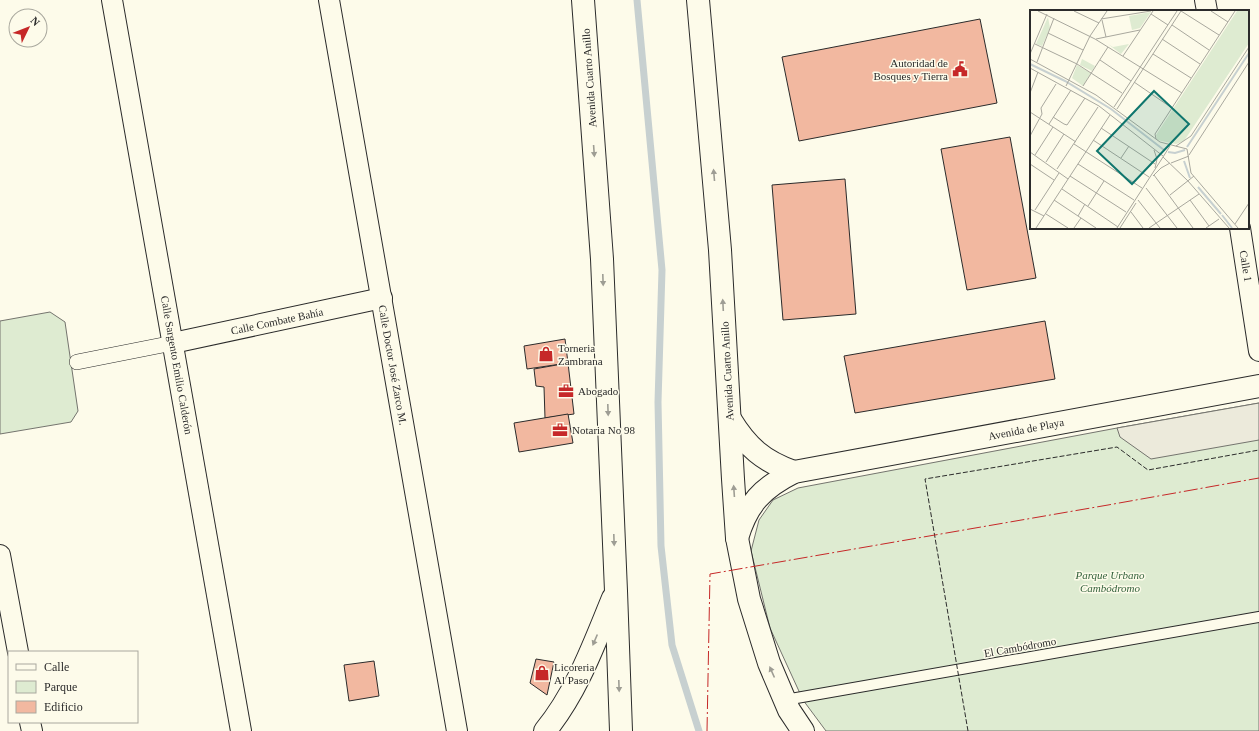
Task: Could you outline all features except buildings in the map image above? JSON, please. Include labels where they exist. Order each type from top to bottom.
[{"type":"main road","name":"Avenida Cuarto Anillo","points":[[583,0],[602,259],[621,731]]},
{"type":"main road","name":"Avenida Cuarto Anillo","points":[[698,0],[720,250],[737,538],[749,600],[769,664],[789,710],[803,731]]},
{"type":"main road","name":"Avenida de Playa","points":[[737,538],[748,510],[757,498],[768,487],[794,472],[1259,386]]},
{"type":"main road","points":[[730,419],[749,447],[778,466],[794,472]]},
{"type":"main road","points":[[545,731],[558,716],[578,680],[616,591]]},
{"type":"street","name":"Calle Sargento Emilio Calderón","points":[[112,0],[241,731]]},
{"type":"street","name":"Calle Doctor José Zarco M.","points":[[330,0],[457,731]]},
{"type":"street","points":[[1205,0],[1207,10]]},
{"type":"street","name":"Calle 1","points":[[1240,229],[1259,351]]},
{"type":"street","name":"Calle Combate Bahía","points":[[173,343],[382,298]]},
{"type":"street","points":[[77,362],[173,343]]},
{"type":"street","points":[[0,555],[18,651]]},
{"type":"lane","name":"El Cambódromo","points":[[785,700],[1259,617]]},
{"type":"green space","points":[[50,312],[65,322],[78,411],[71,422],[0,434],[0,321]]},
{"type":"green space","name":"Parque Urbano Cambódromo","points":[[1259,403],[1259,731],[826,731],[803,700],[770,628],[751,551],[759,520],[773,500],[798,488]]},
{"type":"shaded area","points":[[1259,403],[1259,440],[1151,459],[1120,437],[1117,428]]},
{"type":"waterway","points":[[637,0],[662,270],[658,402],[661,546],[672,645],[699,731]]},
{"type":"fence","points":[[968,731],[925,479],[1117,447],[1148,470],[1259,450]]},
{"type":"power","points":[[707,731],[710,574],[1259,478]]},
{"type":"place","name":"Autoridad de Bosques y Tierra","points":[[960,69]]},
{"type":"place","name":"Torneria Zambrana","points":[[546,354]]},
{"type":"place","name":"Abogado","points":[[566,391]]},
{"type":"place","name":"Notaria No 98","points":[[560,430]]},
{"type":"place","name":"Licoreria Al Paso","points":[[542,673]]}]
